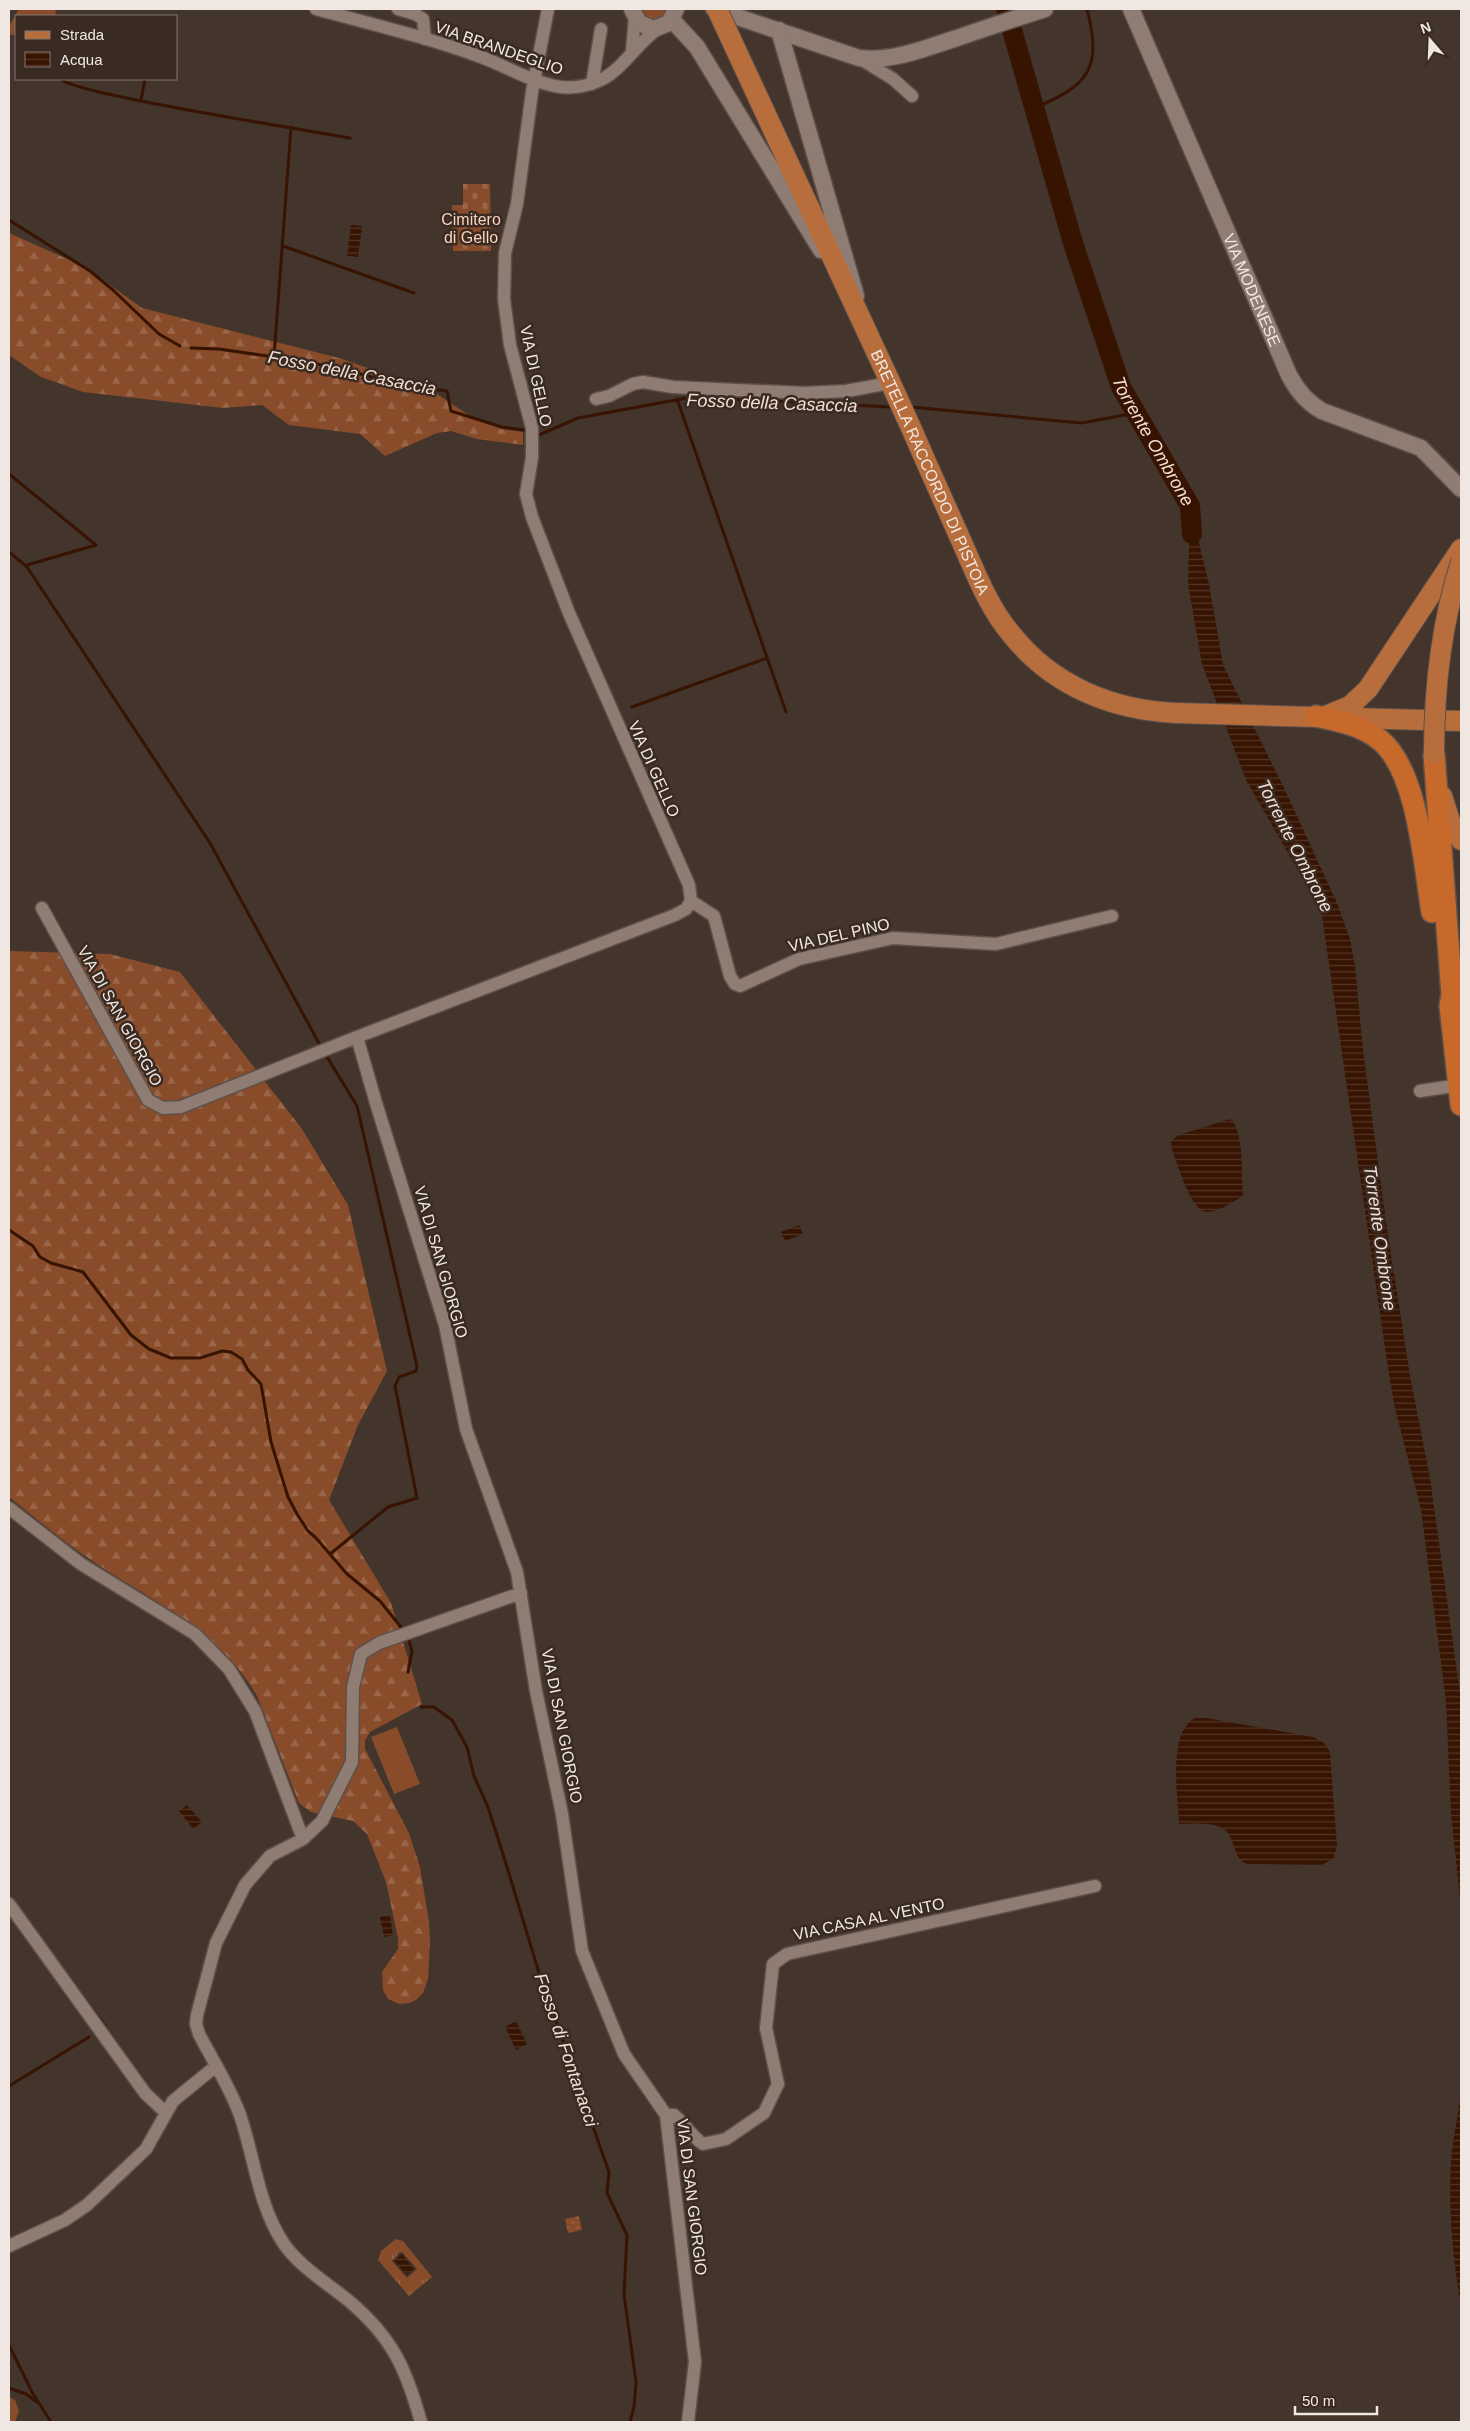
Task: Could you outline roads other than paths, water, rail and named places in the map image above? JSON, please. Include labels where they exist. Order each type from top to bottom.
[{"type":"highway","points":[[1316,716],[1346,723],[1370,733],[1387,746],[1403,768],[1415,813],[1447,997],[1459,997]]},
{"type":"highway","points":[[1434,754],[1443,872],[1448,885],[1459,997],[1457,1096]]},
{"type":"main road","name":"BRETELLA RACCORDO DI PISTOIA","points":[[716,9],[859,314],[981,585],[1011,635],[1053,674],[1088,694],[1140,710],[1176,713],[1316,716]]},
{"type":"main road","points":[[1316,716],[1340,711],[1362,695],[1403,638],[1461,549]]},
{"type":"main road","points":[[1461,562],[1447,611],[1441,644],[1436,692],[1434,754],[1446,812],[1461,840]]},
{"type":"main road","points":[[1316,716],[1461,721]]},
{"type":"street","name":"VIA BRANDEGLIO","points":[[316,9],[425,39],[481,57],[536,81],[567,88],[592,84],[614,72],[632,51],[672,15]]},
{"type":"street","points":[[398,9],[415,14],[423,19],[425,39]]},
{"type":"street","name":"VIA DI GELLO","points":[[548,9],[517,204],[505,253],[504,299],[510,345],[532,428],[532,449],[526,500],[572,622],[689,885],[691,901]]},
{"type":"street","points":[[716,9],[859,58],[893,79],[912,96]]},
{"type":"street","points":[[859,58],[893,57],[917,51],[1045,9]]},
{"type":"street","name":"VIA MODENESE","points":[[1131,9],[1289,374],[1298,390],[1308,403],[1322,411],[1421,448],[1437,462],[1461,490]]},
{"type":"street","points":[[634,13],[644,26],[672,15],[697,47],[824,256],[840,273]]},
{"type":"street","points":[[632,51],[634,13]]},
{"type":"street","points":[[592,84],[601,29]]},
{"type":"street","points":[[779,30],[854,281],[859,314]]},
{"type":"street","points":[[596,399],[609,396],[633,384],[643,382],[673,387],[805,393],[846,391],[890,382]]},
{"type":"street","name":"VIA DEL PINO","points":[[691,901],[714,916],[731,978],[734,984],[740,986],[799,959],[893,938],[996,944],[1112,916]]},
{"type":"street","name":"VIA DI SAN GIORGIO","points":[[42,908],[148,1100],[163,1108],[181,1107],[358,1036],[675,915],[686,909],[691,901]]},
{"type":"street","name":"VIA DI SAN GIORGIO","points":[[358,1036],[376,1104],[445,1325],[464,1422],[514,1561],[521,1593],[536,1691],[561,1806],[582,1951],[624,2054],[666,2115],[695,2362],[688,2422]]},
{"type":"street","points":[[1420,1091],[1457,1096]]},
{"type":"street","points":[[9,1508],[81,1564],[195,1634],[229,1669],[255,1711],[303,1839]]},
{"type":"street","points":[[421,2422],[405,2371],[390,2345],[374,2325],[350,2302],[293,2255],[279,2236],[261,2190],[238,2109],[196,2024],[216,1943],[232,1906],[257,1869],[270,1856],[303,1839],[322,1821],[352,1762],[353,1687],[361,1654],[379,1643],[521,1593]]},
{"type":"street","name":"VIA CASA AL VENTO","points":[[666,2115],[674,2115],[703,2144],[726,2138],[764,2113],[778,2084],[766,2028],[773,1964],[787,1954],[1095,1886]]},
{"type":"street","points":[[9,1904],[145,2093],[166,2113]]},
{"type":"street","points":[[9,2246],[65,2220],[87,2205],[146,2149],[166,2113],[180,2094],[216,2066]]},
{"type":"water","points":[[351,225],[362,226],[358,257],[347,256]]},
{"type":"water","points":[[1190,506],[1209,584],[1223,665],[1284,788],[1337,903],[1350,939],[1355,966],[1363,1050],[1386,1222],[1410,1376],[1430,1478],[1461,1701],[1461,1909],[1451,1813],[1446,1701],[1421,1510],[1394,1404],[1322,916],[1310,891],[1246,780],[1202,664],[1188,584]]},
{"type":"water","points":[[1230,1119],[1235,1125],[1240,1144],[1243,1196],[1221,1209],[1207,1212],[1201,1210],[1190,1196],[1177,1165],[1171,1141],[1179,1135]]},
{"type":"water","points":[[799,1225],[803,1234],[785,1241],[781,1232]]},
{"type":"water","points":[[1196,1718],[1206,1718],[1313,1737],[1324,1743],[1330,1752],[1337,1847],[1333,1859],[1321,1865],[1247,1864],[1242,1861],[1235,1851],[1229,1834],[1220,1827],[1210,1824],[1179,1824],[1176,1782],[1178,1750],[1181,1736],[1187,1725]]},
{"type":"water","points":[[187,1805],[202,1822],[193,1829],[179,1811]]},
{"type":"water","points":[[390,1915],[393,1935],[384,1937],[380,1917]]},
{"type":"water","points":[[516,2021],[527,2044],[516,2050],[505,2027]]},
{"type":"water","points":[[1461,2084],[1461,2307],[1450,2197],[1451,2161]]},
{"type":"water","points":[[402,2254],[414,2269],[407,2275],[394,2261]]},
{"type":"waterway","name":"Torrente Ombrone","points":[[1006,9],[1073,243],[1121,387],[1190,506],[1192,534]]},
{"type":"waterway","points":[[1034,108],[1068,91],[1087,72],[1092,60],[1093,46],[1087,9]]},
{"type":"waterway","points":[[63,80],[75,86],[106,94],[350,138]]},
{"type":"waterway","points":[[141,100],[145,80]]},
{"type":"waterway","points":[[274,357],[291,127]]},
{"type":"waterway","name":"Fosso della Casaccia","points":[[9,220],[90,271],[159,334],[180,346]]},
{"type":"waterway","points":[[283,246],[414,293]]},
{"type":"waterway","name":"Fosso della Casaccia","points":[[191,348],[219,349],[334,367],[406,386],[447,391],[451,411],[502,427],[524,430]]},
{"type":"waterway","name":"Fosso della Casaccia","points":[[539,435],[578,418],[692,397],[890,407]]},
{"type":"waterway","points":[[677,399],[786,712]]},
{"type":"waterway","name":"Fosso della Casaccia","points":[[911,407],[1081,423],[1136,413]]},
{"type":"waterway","points":[[9,474],[96,545],[27,565]]},
{"type":"waterway","points":[[9,552],[27,567],[210,843],[321,1047]]},
{"type":"waterway","points":[[632,707],[767,658]]},
{"type":"waterway","points":[[324,1052],[357,1106],[417,1366],[416,1371],[399,1377],[395,1386],[417,1498],[388,1507],[330,1554]]},
{"type":"waterway","name":"Fosso di Fontanacci","points":[[9,1230],[33,1246],[40,1257],[51,1263],[83,1272],[131,1335],[149,1349],[171,1358],[200,1358],[222,1351],[231,1352],[242,1359],[248,1370],[261,1384],[271,1442],[288,1497],[297,1514],[308,1531],[347,1574],[380,1601],[404,1631]]},
{"type":"waterway","name":"Fosso di Fontanacci","points":[[408,1637],[412,1651],[408,1672]]},
{"type":"waterway","name":"Fosso di Fontanacci","points":[[421,1707],[434,1707],[452,1720],[467,1747],[474,1776],[488,1807],[539,1973],[609,2172],[607,2193],[627,2235],[624,2294],[636,2382],[634,2407],[630,2422]]},
{"type":"waterway","points":[[84,1998],[105,2026]]},
{"type":"waterway","points":[[9,2086],[89,2037]]},
{"type":"waterway","points":[[9,2345],[32,2392],[51,2422]]},
{"type":"waterway","points":[[9,2388],[26,2394],[37,2402]]},
{"type":"park label","name":"Cimitero di Gello","points":[[471,228]]}]
